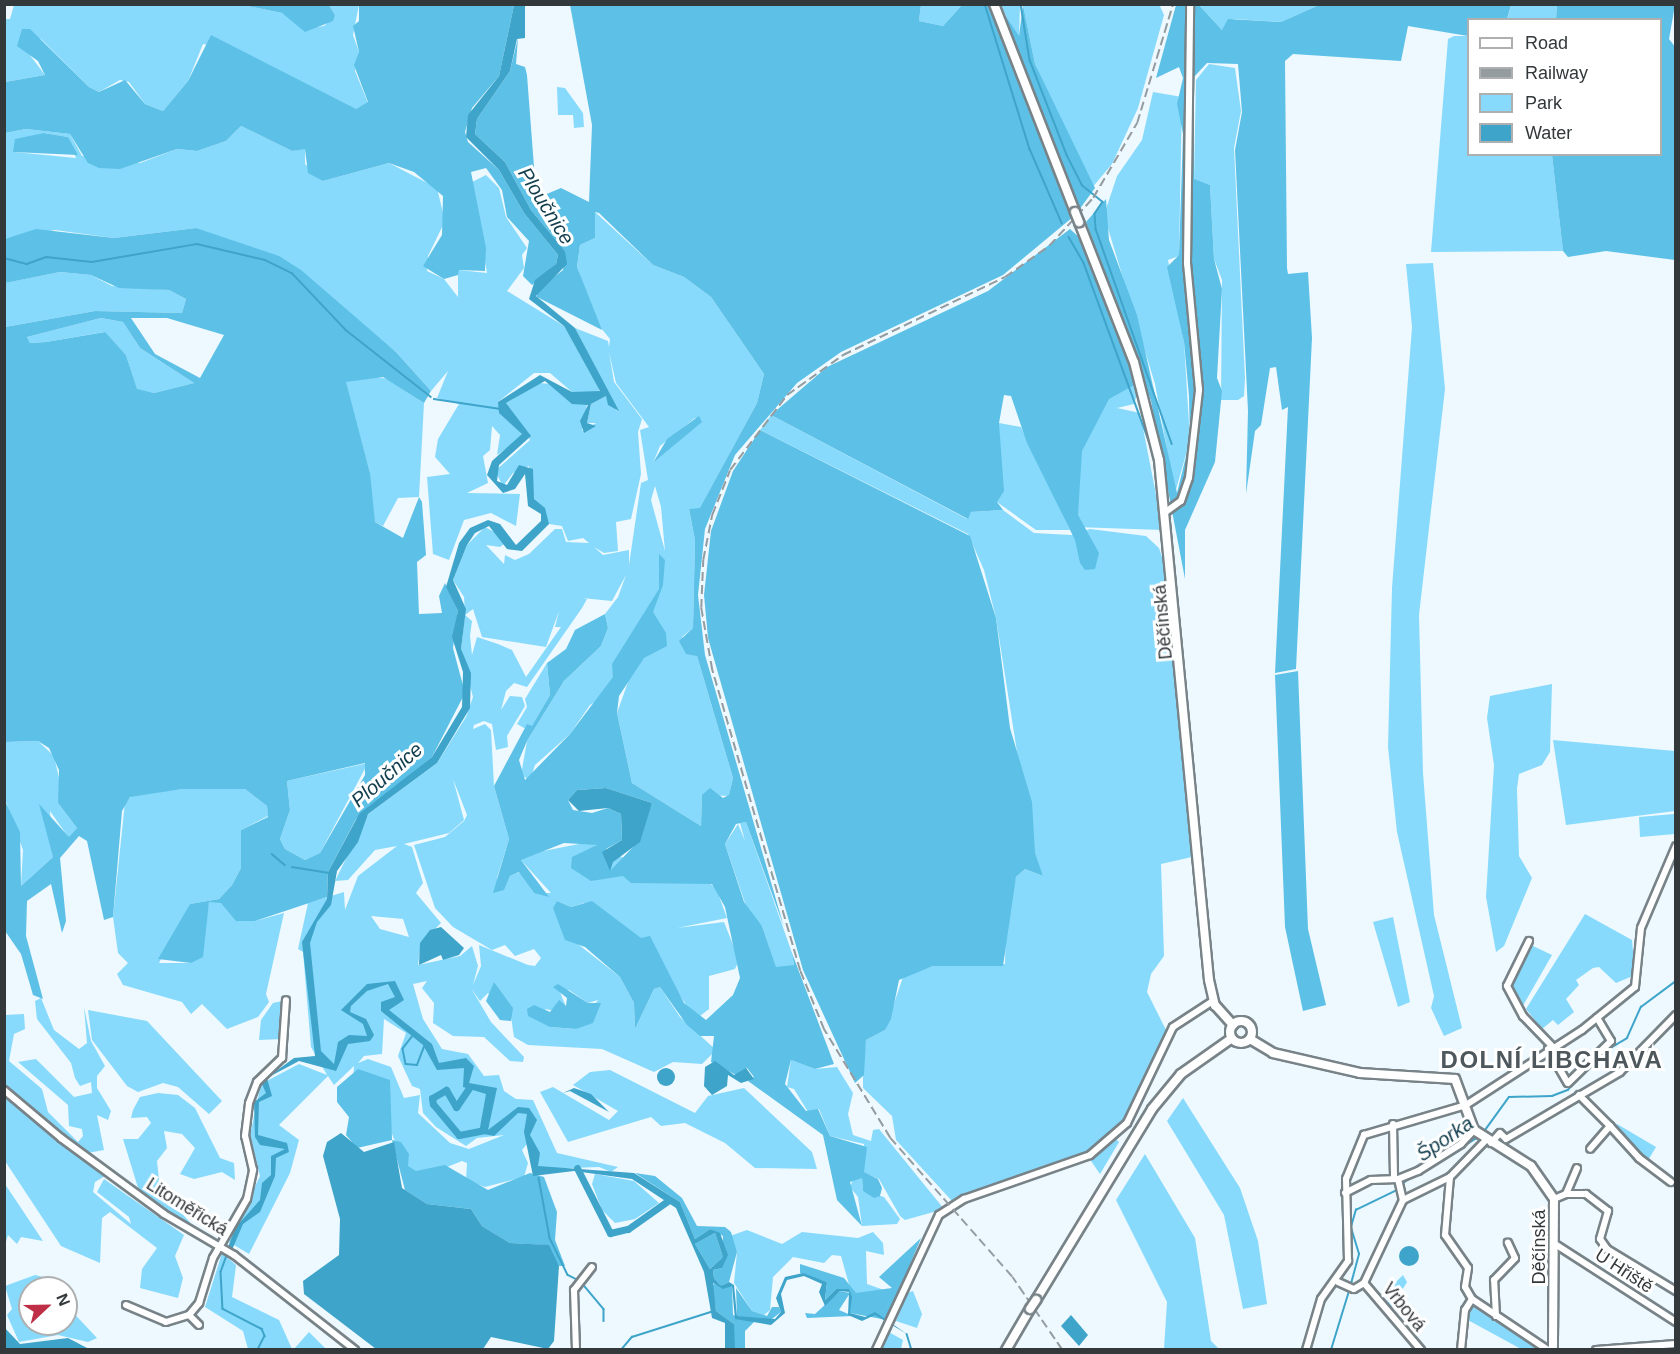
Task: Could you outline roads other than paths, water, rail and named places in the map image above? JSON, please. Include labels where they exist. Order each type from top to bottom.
[{"type":"main road","name":"Děčínská","points":[[993,4],[1144,394],[1167,511],[1213,1001]]},
{"type":"main road","points":[[1213,1001],[1233,1025],[1232,1038]]},
{"type":"main road","points":[[1233,1025],[1247,1023],[1250,1039],[1269,1052],[1316,1064],[1372,1075],[1448,1074],[1459,1083],[1466,1105],[1482,1137]]},
{"type":"main road","points":[[1232,1038],[1242,1043],[1250,1039]]},
{"type":"main road","points":[[1006,1348],[1152,1109],[1181,1074],[1232,1038]]},
{"type":"main road","name":"Děčínská","points":[[1482,1137],[1540,1175],[1554,1199],[1553,1350]]},
{"type":"street","points":[[1167,511],[1181,501],[1189,478],[1199,400],[1187,264],[1190,4]]},
{"type":"street","points":[[1306,1350],[1321,1299],[1338,1282],[1348,1261],[1345,1193],[1348,1167],[1364,1135],[1394,1124],[1466,1105],[1550,1047],[1597,1018],[1637,983],[1641,928],[1676,846]]},
{"type":"street","points":[[1529,941],[1507,986],[1523,1016],[1550,1047],[1568,1083],[1611,1041],[1597,1018]]},
{"type":"street","points":[[189,1315],[243,1210],[251,1182],[245,1136],[249,1103],[257,1082],[282,1058],[286,1000]]},
{"type":"street","points":[[876,1348],[939,1215],[964,1199],[1090,1155],[1127,1123],[1173,1027],[1213,1001]]},
{"type":"street","points":[[1502,1149],[1506,1139],[1620,1072],[1676,1015]]},
{"type":"street","name":"Litoměřická","points":[[4,1090],[164,1214],[234,1255],[355,1350]]},
{"type":"street","points":[[1579,1095],[1671,1182]]},
{"type":"street","points":[[1394,1124],[1398,1182],[1403,1200]]},
{"type":"street","points":[[1590,1149],[1610,1126]]},
{"type":"street","points":[[1345,1193],[1398,1182],[1461,1144],[1500,1133],[1506,1139]]},
{"type":"street","points":[[1338,1282],[1349,1288],[1364,1283],[1403,1200],[1450,1177],[1482,1137]]},
{"type":"street","points":[[1566,1194],[1577,1168]]},
{"type":"street","points":[[1450,1177],[1445,1235],[1468,1268],[1465,1287],[1471,1300],[1548,1350]]},
{"type":"street","points":[[1554,1199],[1566,1194],[1586,1194],[1608,1210],[1600,1239],[1607,1249],[1676,1291]]},
{"type":"street","points":[[1496,1316],[1494,1280],[1515,1258],[1508,1243]]},
{"type":"street","name":"U Hřiště","points":[[1555,1245],[1676,1322]]},
{"type":"street","points":[[576,1350],[574,1290],[592,1267]]},
{"type":"street","name":"Vrbová","points":[[1364,1283],[1421,1350]]},
{"type":"street","points":[[1461,1350],[1471,1300]]},
{"type":"street","points":[[126,1305],[157,1321],[189,1315]]},
{"type":"street","points":[[189,1315],[199,1325]]},
{"type":"street","points":[[1596,1350],[1676,1344]]},
{"type":"water","points":[[514,5],[525,5],[525,38],[517,39],[510,71],[477,119],[475,134],[505,162],[531,210],[565,251],[567,264],[536,296],[575,328],[619,411],[608,405],[606,396],[591,404],[587,423],[596,426],[584,433],[580,421],[588,405],[572,404],[545,381],[506,403],[531,436],[499,465],[497,481],[507,485],[519,465],[533,469],[534,499],[545,508],[549,524],[522,551],[507,549],[489,526],[475,533],[467,545],[453,580],[466,609],[461,649],[471,673],[470,708],[437,763],[368,814],[358,842],[337,871],[331,905],[317,922],[310,943],[321,1051],[334,1064],[338,1042],[349,1035],[367,1036],[363,1024],[341,1010],[367,984],[395,981],[404,1000],[389,1010],[432,1044],[439,1063],[466,1058],[474,1066],[469,1083],[497,1088],[488,1130],[518,1107],[529,1108],[537,1120],[530,1135],[540,1153],[538,1166],[634,1173],[680,1202],[695,1239],[710,1229],[720,1233],[728,1255],[722,1268],[713,1270],[714,1278],[721,1286],[729,1282],[734,1285],[737,1316],[775,1319],[781,1312],[776,1298],[785,1277],[803,1273],[827,1282],[825,1300],[836,1289],[849,1289],[852,1297],[850,1313],[865,1317],[875,1312],[907,1334],[875,1315],[862,1321],[848,1315],[849,1292],[840,1291],[825,1306],[819,1292],[822,1284],[804,1276],[787,1280],[781,1294],[785,1313],[771,1325],[735,1319],[732,1286],[723,1289],[713,1283],[716,1311],[734,1324],[735,1349],[725,1349],[725,1323],[712,1318],[704,1272],[676,1208],[632,1179],[574,1171],[533,1176],[524,1132],[527,1114],[518,1113],[494,1136],[479,1133],[486,1094],[463,1087],[464,1068],[437,1070],[423,1045],[381,1011],[381,1002],[395,997],[388,984],[367,991],[351,1006],[350,1012],[366,1019],[374,1035],[370,1041],[348,1044],[336,1071],[299,1061],[267,1078],[272,1096],[259,1102],[258,1135],[287,1143],[289,1152],[276,1158],[275,1176],[260,1212],[243,1224],[232,1250],[228,1247],[236,1227],[260,1200],[262,1183],[271,1175],[271,1156],[285,1149],[260,1145],[255,1137],[254,1102],[266,1093],[261,1082],[294,1058],[315,1056],[302,942],[327,899],[328,872],[359,814],[432,757],[462,707],[463,672],[452,637],[458,611],[446,587],[459,543],[470,528],[488,520],[500,524],[516,545],[541,521],[541,514],[528,506],[525,474],[515,489],[503,493],[487,475],[492,461],[522,434],[499,413],[498,402],[540,375],[572,392],[600,391],[564,326],[529,299],[535,280],[556,264],[558,255],[524,213],[499,170],[466,137],[468,115],[499,76]],"holes":[[[715,1233],[723,1257],[710,1269],[695,1244]]]},
{"type":"water","points":[[606,788],[652,803],[640,842],[613,862],[610,871],[602,852],[622,840],[621,814],[608,808],[579,811],[568,800],[577,790]]},
{"type":"water","points":[[441,927],[464,948],[459,955],[443,960],[441,955],[419,965],[420,943],[430,930]]},
{"type":"water","points":[[715,1061],[734,1075],[746,1068],[754,1079],[741,1083],[728,1075],[727,1086],[712,1095],[704,1086],[705,1067]]},
{"type":"water","points":[[662,1068],[670,1068],[675,1073],[673,1084],[662,1086],[657,1081],[657,1073]]},
{"type":"water","points":[[574,1088],[591,1094],[609,1112],[570,1091],[563,1093]]},
{"type":"water","points":[[341,1133],[364,1152],[394,1142],[402,1188],[427,1204],[471,1209],[482,1226],[510,1243],[549,1245],[559,1266],[554,1341],[548,1349],[491,1337],[483,1349],[376,1349],[304,1294],[303,1281],[339,1255],[340,1219],[323,1156],[327,1142]]},
{"type":"water","points":[[1409,1246],[1416,1249],[1419,1256],[1416,1263],[1409,1266],[1402,1263],[1399,1256],[1402,1249]]},
{"type":"water","points":[[1071,1315],[1088,1335],[1079,1346],[1061,1326]]},
{"type":"water","points":[[4,1327],[20,1344],[68,1338],[89,1349],[5,1349]]},
{"type":"waterway","points":[[985,4],[1030,149],[1062,223]]},
{"type":"waterway","points":[[1021,4],[1030,60],[1067,155],[1082,185],[1103,202],[1095,214],[1096,229],[1172,444]]},
{"type":"waterway","points":[[1069,237],[1084,263],[1153,452]]},
{"type":"waterway","points":[[4,258],[27,264],[46,257],[92,262],[197,244],[265,260],[292,273],[346,330],[431,397]]},
{"type":"waterway","points":[[434,399],[500,409]]},
{"type":"waterway","points":[[272,854],[285,865]]},
{"type":"waterway","points":[[292,867],[328,873]]},
{"type":"waterway","name":"Šporka","points":[[1604,1052],[1627,1038],[1641,1007],[1676,981]]},
{"type":"waterway","points":[[413,1036],[403,1049],[406,1064],[417,1065],[424,1047]]},
{"type":"waterway","name":"Šporka","points":[[1483,1133],[1509,1097],[1552,1096],[1568,1090],[1588,1067]]},
{"type":"waterway","points":[[469,1088],[456,1107],[446,1090],[432,1098],[433,1104],[459,1135],[484,1130]]},
{"type":"waterway","name":"Šporka","points":[[1430,1167],[1480,1136]]},
{"type":"waterway","points":[[577,1168],[610,1233],[628,1229],[669,1200]]},
{"type":"waterway","name":"Šporka","points":[[1402,1184],[1413,1176]]},
{"type":"waterway","points":[[539,1178],[550,1238],[568,1275],[578,1280]]},
{"type":"waterway","name":"Šporka","points":[[1351,1284],[1359,1254],[1351,1227],[1356,1210],[1397,1190]]},
{"type":"waterway","points":[[228,1253],[221,1272],[223,1309],[262,1329],[265,1336],[258,1350]]},
{"type":"waterway","points":[[582,1283],[604,1309],[604,1321]]},
{"type":"waterway","name":"Šporka","points":[[1331,1350],[1350,1288]]},
{"type":"waterway","points":[[621,1350],[632,1337],[711,1312]]},
{"type":"waterway","name":"Šporka","points":[[907,1334],[912,1350]]},
{"type":"railway","points":[[1062,1350],[1012,1277],[890,1138],[824,1030],[800,971],[712,670],[701,608],[703,560],[712,515],[730,470],[787,395],[843,355],[1005,277],[1049,246],[1093,198],[1137,123],[1173,4]]},
{"type":"district","name":"DOLNÍ LIBCHAVA","points":[[1552,1060]]},
{"type":"water label","name":"Ploučnice","points":[[546,206]]},
{"type":"water label","name":"Ploučnice","points":[[387,775]]}]
